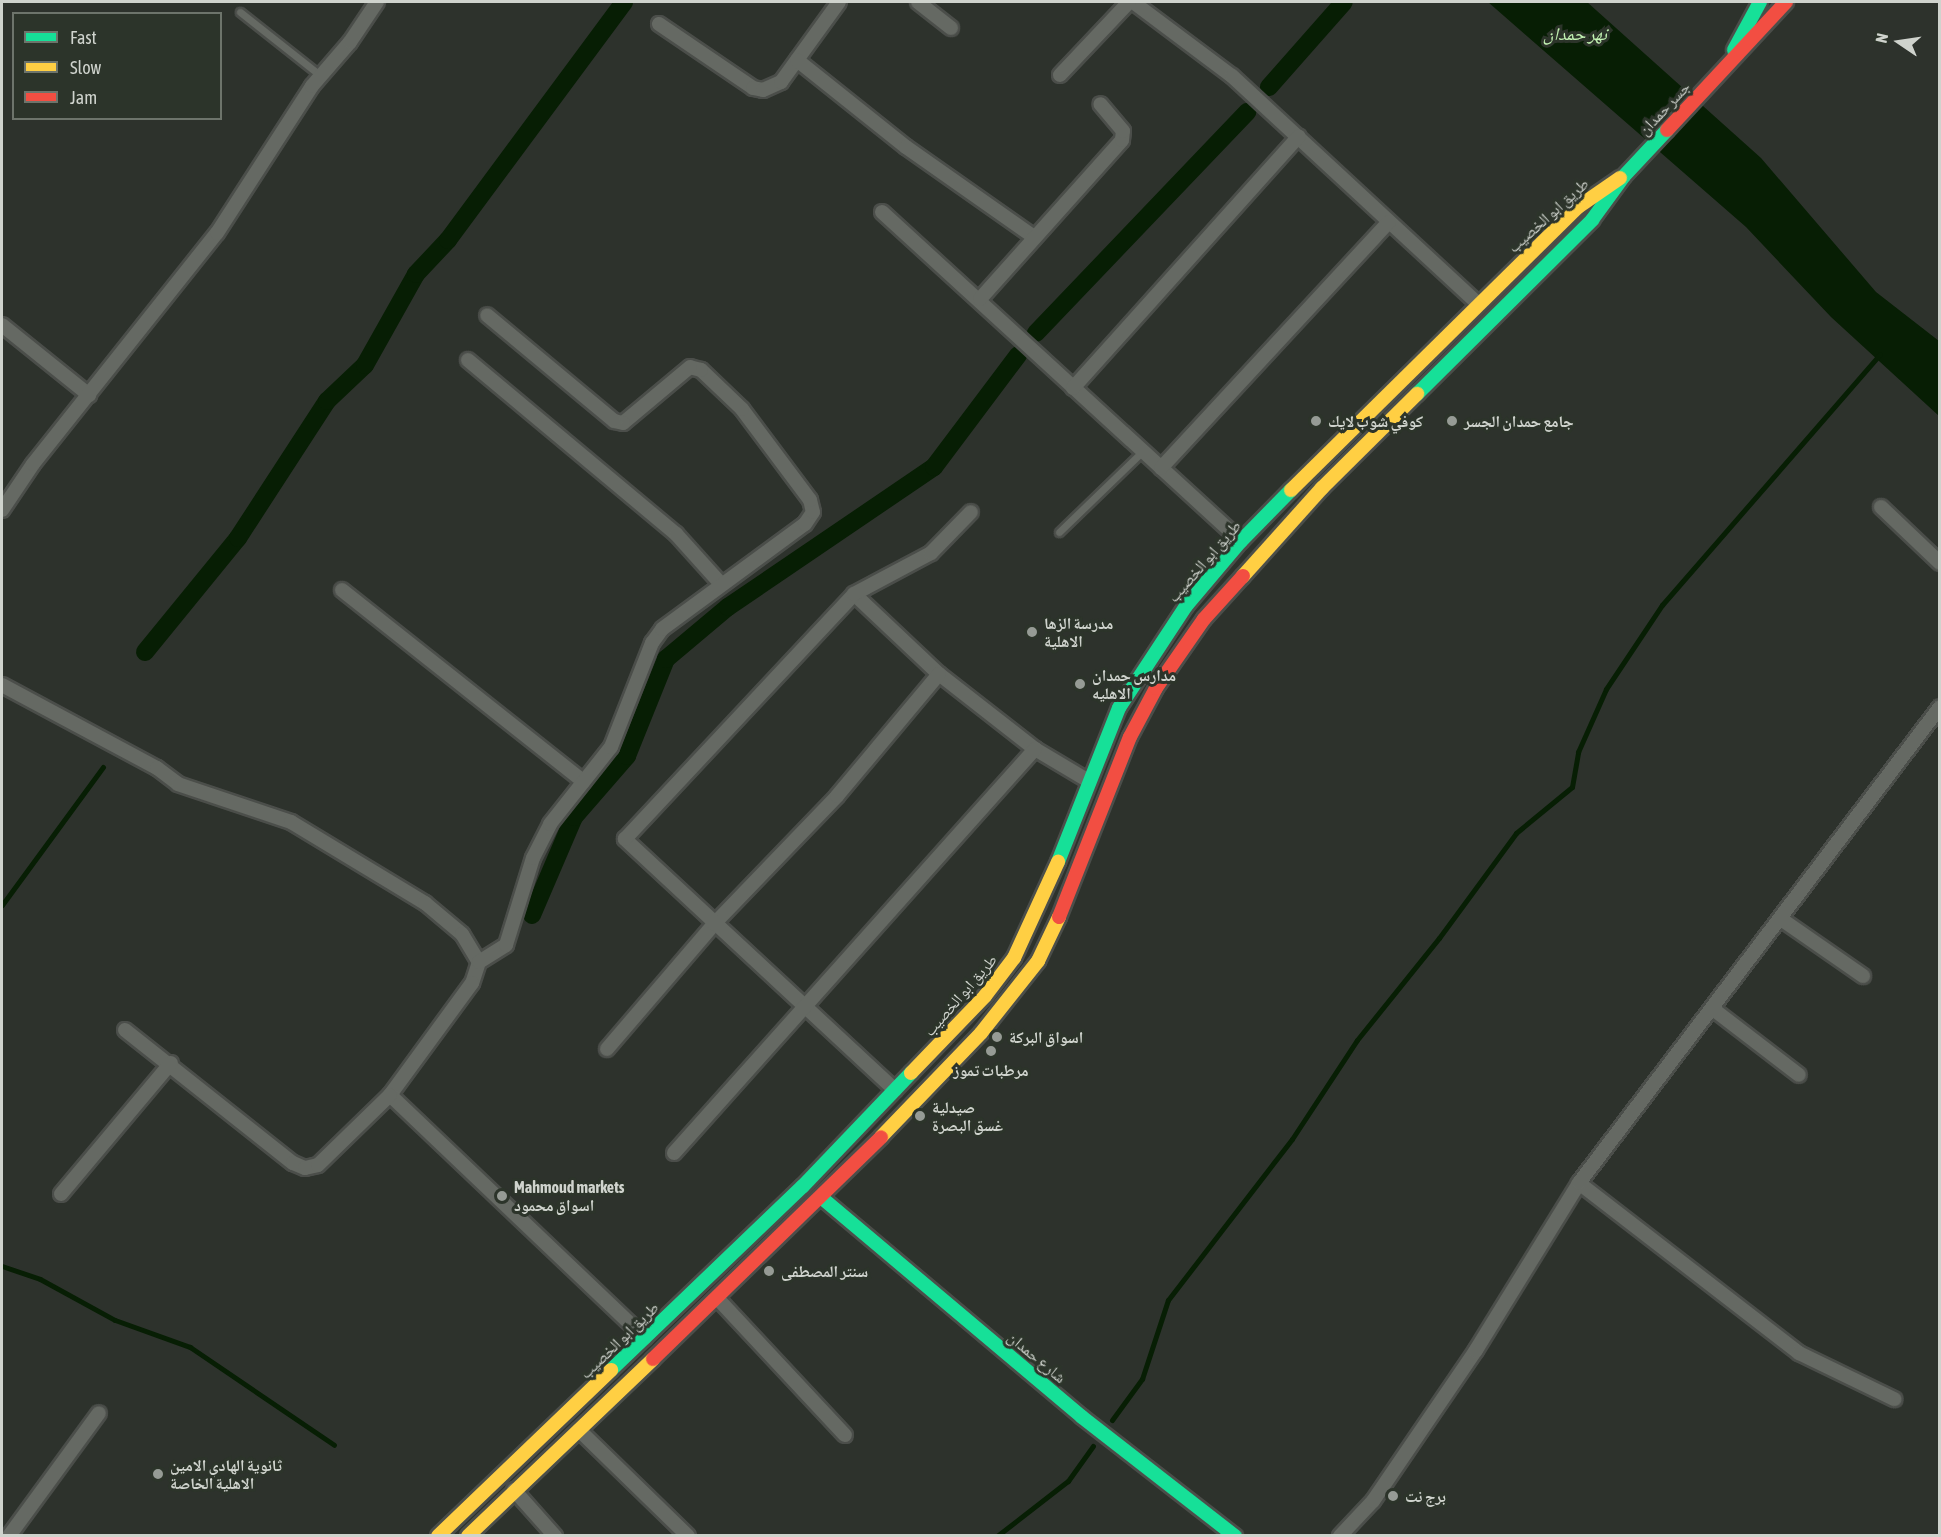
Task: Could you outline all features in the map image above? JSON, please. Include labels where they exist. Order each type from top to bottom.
[{"type":"main road","points":[[1729,62],[1760,2]]},
{"type":"main road","points":[[1729,62],[1786,2]]},
{"type":"main road","name":"جسر حمدان","points":[[1624,176],[1729,62]]},
{"type":"main road","name":"طريق ابو الخصيب","points":[[438,1536],[796,1194],[985,996],[1014,957],[1037,915],[1087,780],[1119,708],[1145,662],[1241,541],[1307,474],[1477,303],[1578,207],[1624,176]]},
{"type":"main road","name":"طريق ابو الخصيب","points":[[468,1536],[822,1198],[981,1033],[1038,962],[1061,913],[1119,763],[1156,688],[1216,604],[1322,488],[1592,220],[1624,176]]},
{"type":"main road","points":[[1307,474],[1322,488]]},
{"type":"main road","name":"شارع حمدان","points":[[822,1198],[1082,1417],[1235,1536]]},
{"type":"street","points":[[2,510],[33,464],[217,234],[321,76],[377,2]]},
{"type":"street","points":[[659,24],[753,88],[763,90],[781,82],[839,2]]},
{"type":"street","points":[[918,2],[951,28]]},
{"type":"street","points":[[1060,75],[1131,2],[1232,76],[1477,303]]},
{"type":"street","points":[[797,60],[906,147],[1034,237]]},
{"type":"street","points":[[980,299],[1122,141],[1123,131],[1100,104]]},
{"type":"street","points":[[1073,388],[1299,136]]},
{"type":"street","points":[[882,212],[980,299],[1073,388],[1241,541]]},
{"type":"street","points":[[1161,468],[1389,222]]},
{"type":"street","points":[[125,1030],[171,1063],[293,1163],[305,1168],[318,1165],[390,1095],[472,983],[479,963],[506,945],[533,858],[550,824],[611,747],[652,643],[662,629],[805,524],[813,512],[810,500],[742,409],[701,370],[690,367],[622,423],[614,421],[487,315]]},
{"type":"street","points":[[2,325],[89,395]]},
{"type":"street","points":[[468,360],[676,534],[721,584]]},
{"type":"street","points":[[1881,507],[1940,563]]},
{"type":"street","points":[[895,1090],[625,839],[854,594],[931,553],[971,512]]},
{"type":"street","points":[[342,590],[583,781]]},
{"type":"street","points":[[854,594],[939,674],[1035,749],[1087,780]]},
{"type":"street","points":[[607,1049],[714,924],[837,796],[939,674]]},
{"type":"street","points":[[2,685],[157,768],[178,784],[291,822],[425,903],[472,945],[479,963]]},
{"type":"street","points":[[1340,1536],[1373,1501],[1476,1350],[1579,1183],[1940,707]]},
{"type":"street","points":[[674,1153],[806,1009],[1035,749]]},
{"type":"street","points":[[1781,919],[1863,976]]},
{"type":"street","points":[[1713,1009],[1799,1075]]},
{"type":"street","points":[[61,1194],[171,1063]]},
{"type":"street","points":[[390,1095],[645,1338]]},
{"type":"street","points":[[1579,1183],[1799,1353],[1894,1399]]},
{"type":"street","points":[[718,1299],[845,1435]]},
{"type":"street","points":[[9,1536],[99,1413]]},
{"type":"street","points":[[579,1430],[688,1536]]},
{"type":"street","points":[[514,1490],[555,1536]]},
{"type":"lane","points":[[240,12],[321,76]]},
{"type":"lane","points":[[1059,532],[1143,451]]},
{"type":"water","name":"نهر حمدان","points":[[1488,2],[1587,2],[1761,158],[1876,292],[1939,341],[1939,416],[1831,317],[1746,227]]},
{"type":"waterway","points":[[145,652],[238,538],[327,401],[365,365],[416,274],[448,240],[624,2]]},
{"type":"waterway","points":[[1269,87],[1344,2]]},
{"type":"waterway","points":[[1036,333],[1247,112]]},
{"type":"waterway","points":[[1112,1420],[1142,1379],[1168,1300],[1292,1139],[1357,1040],[1439,938],[1516,833],[1572,787],[1578,752],[1606,689],[1662,605],[1880,354]]},
{"type":"waterway","points":[[532,915],[574,817],[627,756],[666,659],[728,607],[934,467],[1018,355]]},
{"type":"waterway","points":[[2,905],[103,767]]},
{"type":"waterway","points":[[2,1266],[40,1279],[115,1320],[190,1347],[334,1445]]},
{"type":"waterway","points":[[997,1536],[1068,1481],[1093,1446]]},
{"type":"traffic: fast","points":[[1734,50],[1760,2]]},
{"type":"traffic: fast","points":[[1417,394],[1592,220],[1624,176],[1667,130]]},
{"type":"traffic: fast","points":[[1058,862],[1119,708],[1186,606],[1241,541],[1291,490]]},
{"type":"traffic: fast","points":[[611,1370],[803,1186],[911,1073]]},
{"type":"traffic: fast","points":[[822,1198],[1082,1417],[1235,1536]]},
{"type":"traffic: slow","points":[[1291,490],[1578,207],[1620,178]]},
{"type":"traffic: slow","points":[[1243,576],[1322,488],[1417,394]]},
{"type":"traffic: slow","points":[[911,1073],[985,996],[1014,958],[1058,862]]},
{"type":"traffic: slow","points":[[881,1137],[981,1033],[1038,961],[1059,917]]},
{"type":"traffic: slow","points":[[468,1536],[653,1359]]},
{"type":"traffic: slow","points":[[438,1536],[611,1370]]},
{"type":"traffic: jam","points":[[1667,130],[1786,2]]},
{"type":"traffic: jam","points":[[1059,917],[1130,737],[1156,688],[1204,619],[1243,576]]},
{"type":"traffic: jam","points":[[653,1359],[881,1137]]},
{"type":"place","name":"كوفي شوب لايك","points":[[1316,421]]},
{"type":"place","name":"جامع حمدان الجسر","points":[[1452,421]]},
{"type":"place","name":"مدرسة الزها الاهلية","points":[[1032,632]]},
{"type":"place","name":"مدارس حمدان الاهليه","points":[[1080,684]]},
{"type":"place","name":"اسواق البركة","points":[[997,1037]]},
{"type":"place","name":"مرطبات تموز","points":[[991,1051]]},
{"type":"place","name":"صيدلية غسق البصرة","points":[[920,1116]]},
{"type":"place","name":"Mahmoud markets اسواق محمود","points":[[502,1196]]},
{"type":"place","name":"سنتر المصطفى","points":[[769,1271]]},
{"type":"place","name":"ثانوية الهادي الامين الاهلية الخاصة","points":[[158,1474]]},
{"type":"place","name":"برج نت","points":[[1393,1496]]}]
